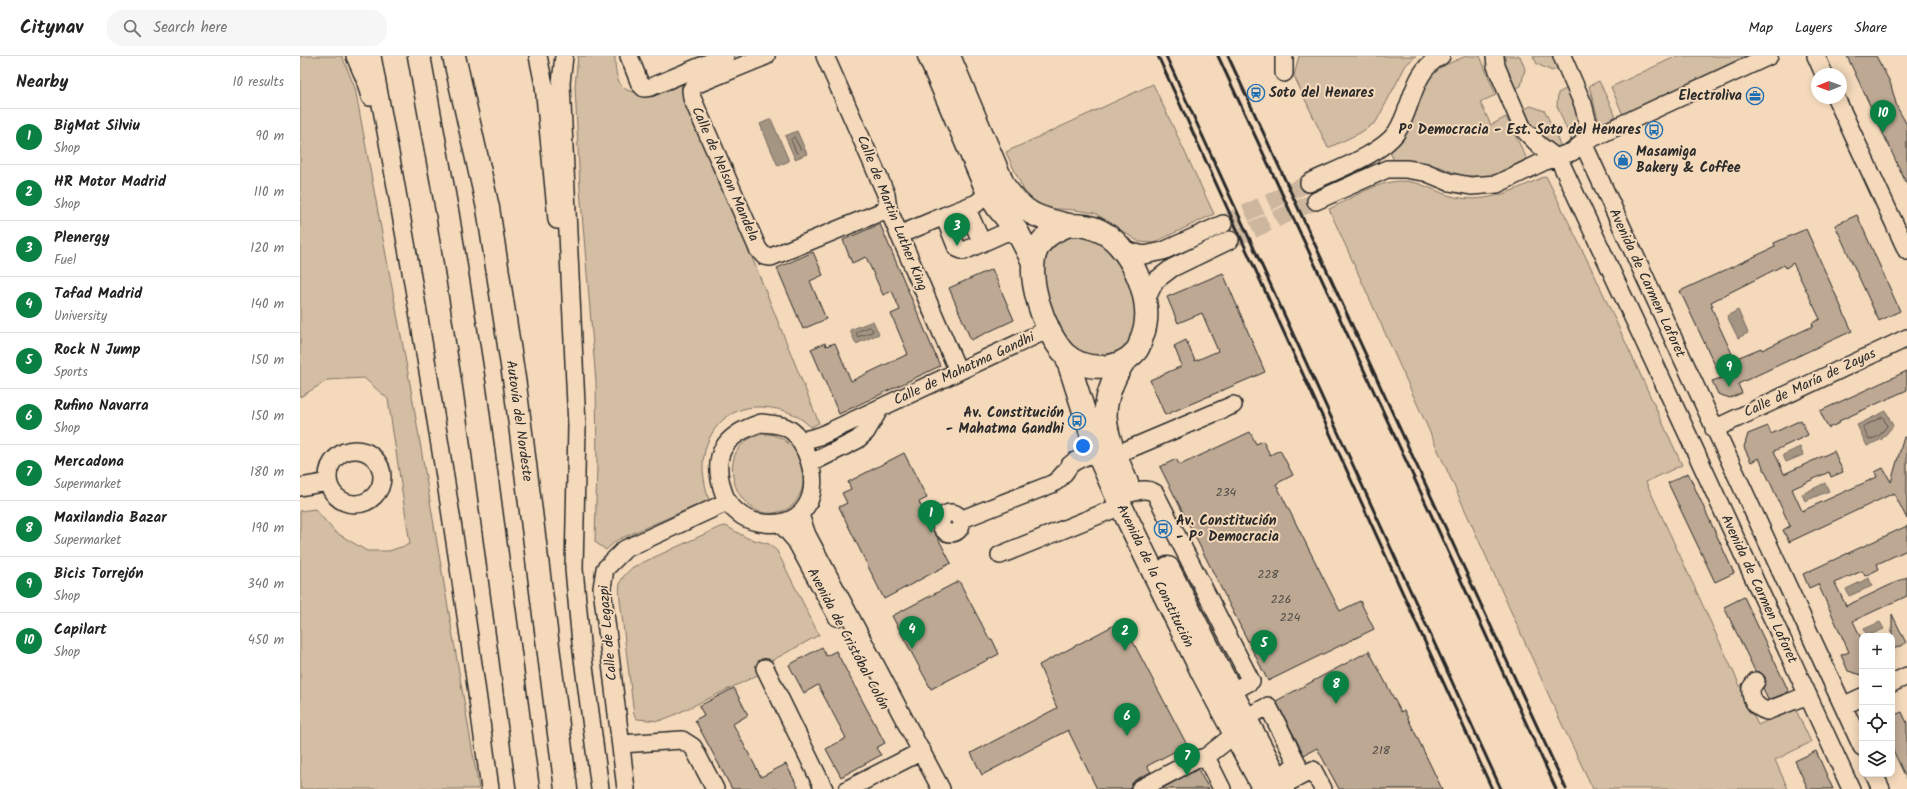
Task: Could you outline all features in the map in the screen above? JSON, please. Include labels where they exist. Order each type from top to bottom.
[{"type":"main road","points":[[405,56],[448,216]]},
{"type":"main road","points":[[419,56],[448,216],[475,389],[528,789]]},
{"type":"main road","name":"Autovía del Nordeste","points":[[454,56],[488,208],[514,385],[566,789]]},
{"type":"main road","points":[[470,56],[475,78],[488,208]]},
{"type":"main road","points":[[929,56],[988,193],[1017,231],[1032,260],[1034,287],[1049,329],[1057,344],[1066,355],[1080,363],[1096,367],[1111,366],[1124,361],[1137,350],[1145,329],[1145,302],[1137,273],[1123,250],[1105,234],[1089,226],[1069,225],[1044,219],[1029,212],[1015,201],[1004,186],[953,57]]},
{"type":"main road","points":[[1032,260],[1038,247],[1051,232],[1069,225]]},
{"type":"main road","name":"Avenida de la Constitución","points":[[1066,355],[1106,454],[1202,672],[1240,726],[1276,786]]},
{"type":"main road","name":"Avenida de la Constitución","points":[[1106,454],[1104,420],[1105,404],[1112,382],[1124,361]]},
{"type":"main road","name":"Avenida de la Constitución","points":[[1126,500],[1154,542],[1231,692],[1240,726]]},
{"type":"street","points":[[355,56],[365,79],[389,178],[432,394]]},
{"type":"street","points":[[372,56],[399,196],[432,394],[473,660],[490,789]]},
{"type":"street","points":[[538,56],[544,85],[575,385]]},
{"type":"street","points":[[564,56],[561,83],[578,426],[574,570],[581,643],[600,789]]},
{"type":"street","points":[[629,56],[640,84],[644,88],[651,87],[725,56]]},
{"type":"street","name":"Calle de Nelson Mandela","points":[[766,56],[695,85],[691,90],[692,98],[758,249],[764,256],[770,257],[888,209]]},
{"type":"street","name":"Calle de Martin Luther King","points":[[826,56],[886,194],[888,209],[958,371]]},
{"type":"street","points":[[1284,56],[1284,73]]},
{"type":"street","points":[[1309,183],[1376,151],[1395,134],[1424,70],[1441,56]]},
{"type":"street","points":[[1494,56],[1496,66],[1523,129],[1539,145],[1556,157]]},
{"type":"street","points":[[1562,56],[1583,104],[1588,123],[1584,142]]},
{"type":"street","points":[[1316,201],[1387,169],[1406,169],[1425,172],[1449,182],[1471,186],[1497,184],[1556,157],[1572,152],[1584,142],[1769,56]]},
{"type":"street","points":[[1816,56],[1821,68]]},
{"type":"street","points":[[1839,104],[1907,251]]},
{"type":"street","name":"Avenida de Carmen Laforet","points":[[1584,142],[1714,429],[1859,741]]},
{"type":"street","name":"Avenida de Carmen Laforet","points":[[1556,157],[1690,439],[1851,789]]},
{"type":"street","points":[[899,235],[977,203],[988,193]]},
{"type":"street","points":[[966,207],[982,243]]},
{"type":"street","points":[[944,216],[957,248],[964,251],[1004,233],[1017,231]]},
{"type":"street","points":[[1123,250],[1144,255],[1163,251],[1223,224]]},
{"type":"street","points":[[1145,302],[1155,281],[1172,268],[1230,240]]},
{"type":"street","name":"Calle de Mahatma Gandhi","points":[[801,441],[820,436],[1049,329]]},
{"type":"street","name":"Calle de María de Zayas","points":[[1714,429],[1907,338]]},
{"type":"street","points":[[960,520],[1052,484],[1061,478],[1071,465],[1079,460],[1106,454],[1233,405]]},
{"type":"street","name":"Calle de Mahatma Gandhi","points":[[811,463],[857,440],[866,432],[880,408]]},
{"type":"street","points":[[1697,422],[1714,429],[1707,446],[1690,439],[1697,422]]},
{"type":"street","points":[[762,424],[776,424],[786,428],[796,435],[801,441],[811,463],[814,477],[812,492],[807,504],[800,515],[790,521],[780,524],[753,521],[740,514],[727,502],[719,480],[719,462],[722,449],[734,434],[762,424]]},
{"type":"street","points":[[300,487],[328,482]]},
{"type":"street","points":[[1000,556],[1126,500]]},
{"type":"street","name":"Calle de Legazpi","points":[[626,789],[602,595],[605,569],[625,549],[727,502]]},
{"type":"street","name":"Avenida de Cristóbal Colón","points":[[800,515],[807,535],[917,754],[929,789]]},
{"type":"street","name":"Avenida de Cristóbal Colón","points":[[780,524],[796,541],[917,754],[941,789]]},
{"type":"street","points":[[765,668],[824,789]]},
{"type":"street","points":[[1895,682],[1907,676]]},
{"type":"street","points":[[1756,681],[1751,688],[1753,699],[1760,709],[1767,711],[1808,694]]},
{"type":"street","points":[[1843,706],[1832,698],[1825,700],[1818,717],[1837,723],[1843,706],[1859,698]]},
{"type":"street","points":[[1140,789],[1195,760],[1206,757],[1240,726]]},
{"type":"street","points":[[621,744],[682,740],[693,747],[715,789]]},
{"type":"street","points":[[848,789],[917,754]]},
{"type":"street","points":[[1206,757],[1222,789]]},
{"type":"street","points":[[1276,786],[1313,770],[1322,789]]},
{"type":"street","points":[[1875,777],[1881,789]]},
{"type":"shaded area","points":[[300,56],[342,56],[355,88],[410,384],[479,789],[300,789],[300,511],[315,509],[335,532],[367,551],[389,551],[410,544],[388,399],[364,378],[328,380],[300,397]]},
{"type":"shaded area","points":[[578,56],[615,56],[616,72],[620,83],[626,89],[634,92],[655,89],[679,81],[819,423],[811,427],[794,415],[777,409],[762,407],[737,411],[718,425],[711,434],[707,445],[704,457],[703,474],[709,500],[617,540],[606,550],[595,542],[597,464],[596,382],[580,189],[575,86]]},
{"type":"shaded area","points":[[1299,56],[1416,56],[1406,65],[1376,122],[1360,133],[1328,148],[1294,76]]},
{"type":"shaded area","points":[[1466,56],[1480,56],[1496,95],[1480,102],[1491,125],[1506,117],[1527,159],[1492,176],[1462,176],[1443,168],[1413,161],[1394,161],[1390,152],[1403,140],[1411,122],[1420,93],[1436,69]]},
{"type":"shaded area","points":[[1501,56],[1520,56],[1525,69],[1521,86],[1514,89]]},
{"type":"shaded area","points":[[1533,56],[1555,56],[1561,66],[1552,71],[1537,64]]},
{"type":"shaded area","points":[[1677,56],[1749,56],[1623,115],[1611,87]]},
{"type":"shaded area","points":[[1599,81],[1616,117],[1614,121],[1602,125],[1599,122],[1589,86]]},
{"type":"shaded area","points":[[1153,84],[1214,214],[1153,243],[1139,242],[1095,213],[1041,208],[1032,202],[1024,191],[1006,152]]},
{"type":"shaded area","points":[[1570,87],[1580,114],[1578,136],[1572,142],[1557,106],[1558,93]]},
{"type":"shaded area","points":[[1531,106],[1545,111],[1561,147],[1547,144],[1533,129],[1522,110]]},
{"type":"shaded area","points":[[1546,176],[1595,276],[1682,465],[1646,482],[1758,725],[1795,708],[1811,742],[1775,760],[1788,789],[1593,789],[1560,720],[1329,209],[1381,184],[1391,182],[1407,181],[1448,195],[1467,199],[1491,197],[1502,194]]},
{"type":"shaded area","points":[[1077,236],[1088,238],[1105,246],[1120,263],[1131,285],[1136,308],[1136,320],[1133,331],[1128,343],[1112,354],[1096,357],[1079,352],[1067,338],[1054,316],[1048,302],[1044,288],[1043,274],[1045,261],[1051,250],[1061,241]]},
{"type":"shaded area","points":[[764,434],[774,435],[783,439],[790,445],[800,460],[802,469],[803,486],[798,498],[789,508],[778,512],[763,512],[750,506],[740,495],[734,481],[732,466],[737,452],[747,440]]},
{"type":"shaded area","points":[[726,526],[747,538],[769,544],[777,551],[819,635],[762,666],[764,672],[672,716],[659,721],[637,719],[634,715],[620,600],[619,589],[621,581],[625,574],[633,567],[720,527]]},
{"type":"water","points":[[771,119],[789,161],[778,166],[760,124]]},
{"type":"water","points":[[797,131],[807,154],[795,159],[785,136]]},
{"type":"water","points":[[1738,310],[1748,333],[1738,338],[1727,316]]},
{"type":"water","points":[[873,321],[879,334],[856,344],[850,330]]},
{"type":"water","points":[[1886,411],[1893,426],[1882,439],[1867,446],[1857,425]]},
{"type":"water","points":[[1800,447],[1803,455],[1786,462],[1783,455]]},
{"type":"water","points":[[1825,483],[1829,491],[1805,501],[1802,494]]},
{"type":"water","points":[[1869,578],[1872,586],[1849,596],[1846,589]]},
{"type":"water","points":[[1880,622],[1884,629],[1874,633],[1866,633],[1864,629]]},
{"type":"building","points":[[1847,56],[1876,56],[1890,82],[1897,107],[1907,125],[1907,185]]},
{"type":"building","points":[[1857,215],[1900,311],[1879,321],[1835,225]]},
{"type":"building","points":[[880,224],[940,366],[839,414],[811,349],[825,343],[826,346],[835,343],[851,381],[908,354],[891,314],[900,310],[892,291],[883,295],[866,257],[852,263],[843,240]]},
{"type":"building","points":[[1806,229],[1852,331],[1738,384],[1742,393],[1730,398],[1718,394],[1712,381],[1721,378],[1680,291],[1775,247],[1774,243]],"holes":[[[1793,263],[1820,319],[1812,323],[1813,326],[1762,350],[1761,348],[1737,358],[1736,355],[1733,356],[1711,306],[1713,306],[1711,302],[1784,265],[1786,268]]]},
{"type":"building","points":[[813,252],[823,275],[810,281],[826,319],[803,329],[777,268]]},
{"type":"building","points":[[992,269],[1014,320],[971,340],[949,288]]},
{"type":"building","points":[[1223,273],[1265,372],[1165,415],[1150,380],[1182,366],[1174,346],[1186,340],[1195,361],[1218,351],[1202,313],[1178,323],[1167,297]]},
{"type":"building","points":[[1907,371],[1907,390],[1839,421],[1840,423],[1828,428],[1820,411]]},
{"type":"building","points":[[1801,420],[1808,435],[1774,451],[1784,474],[1834,451],[1843,472],[1831,477],[1829,472],[1792,489],[1802,511],[1877,477],[1875,472],[1883,468],[1891,482],[1904,437],[1907,438],[1907,519],[1894,493],[1789,542],[1783,530],[1790,526],[1759,458],[1751,462],[1744,447],[1748,434],[1768,426],[1771,434]]},
{"type":"building","points":[[1250,432],[1256,444],[1263,441],[1270,455],[1280,450],[1293,475],[1276,484],[1340,611],[1360,601],[1374,629],[1268,681],[1160,467],[1176,459],[1180,465]]},
{"type":"building","points":[[904,453],[927,498],[919,502],[951,563],[884,599],[839,507],[847,503],[842,493],[851,489],[848,482]]},
{"type":"building","points":[[1688,473],[1734,573],[1715,582],[1668,483]]},
{"type":"building","points":[[1907,526],[1907,550],[1877,564],[1879,569],[1865,576],[1862,571],[1835,583],[1846,606],[1907,577],[1907,596],[1853,621],[1859,634],[1859,674],[1848,671],[1841,655],[1849,652],[1818,584],[1809,588],[1803,574]]},
{"type":"building","points":[[959,581],[999,654],[931,689],[892,616]]},
{"type":"building","points":[[1744,597],[1789,692],[1768,700],[1763,688],[1766,682],[1765,677],[1761,673],[1755,671],[1724,607]]},
{"type":"building","points":[[1892,614],[1906,643],[1895,648],[1895,633],[1892,633]]},
{"type":"building","points":[[1122,621],[1187,745],[1147,766],[1151,772],[1135,780],[1130,789],[1097,789],[1068,730],[982,775],[971,753],[1057,708],[1039,665]]},
{"type":"building","points":[[822,647],[826,656],[836,651],[885,743],[876,748],[881,755],[841,777],[826,749],[846,738],[818,685],[804,693],[789,665]]},
{"type":"building","points":[[1369,651],[1401,712],[1404,710],[1442,789],[1339,789],[1317,748],[1304,755],[1276,701]]},
{"type":"building","points":[[734,688],[748,715],[733,724],[761,777],[786,764],[799,789],[732,789],[695,720],[704,715],[699,706]]},
{"type":"building","points":[[1902,712],[1907,723],[1907,780],[1895,754],[1895,715]]},
{"type":"building","points":[[1816,751],[1833,789],[1808,789],[1795,761]]},
{"type":"building","points":[[1198,769],[1209,789],[1161,789]]},
{"type":"tunnel","points":[[1223,224],[1309,183]]},
{"type":"tunnel","points":[[1230,240],[1316,201]]},
{"type":"railway","points":[[1158,56],[1492,789]]},
{"type":"railway","points":[[1166,56],[1501,789]]},
{"type":"railway","points":[[1218,56],[1435,523],[1556,789]]},
{"type":"railway","points":[[1228,56],[1566,789]]},
{"type":"place","name":"Soto del Henares","points":[[1256,93]]},
{"type":"place","name":"Electroliva","points":[[1755,96]]},
{"type":"place","name":"Pº Democracia - Est. Soto del Henares","points":[[1654,130]]},
{"type":"place","name":"Capilart","points":[[1883,133]]},
{"type":"place","name":"Masamiga Bakery & Coffee","points":[[1623,160]]},
{"type":"place","name":"Plenergy","points":[[957,246]]},
{"type":"place","name":"Bicis Torrejón","points":[[1729,387]]},
{"type":"place","name":"Av. Constitución - Mahatma Gandhi","points":[[1077,421]]},
{"type":"place","name":"Av. Constitución - Pº Democracia","points":[[1163,529]]},
{"type":"place","name":"BigMat Silviu","points":[[931,533]]},
{"type":"place","name":"Tafad Madrid","points":[[912,649]]},
{"type":"place","name":"HR Motor Madrid","points":[[1125,651]]},
{"type":"place","name":"Rock N Jump","points":[[1264,663]]},
{"type":"place","name":"Maxilandia Bazar","points":[[1336,704]]},
{"type":"place","name":"Rufino Navarra","points":[[1127,736]]},
{"type":"place","name":"Mercadona","points":[[1187,776]]}]
